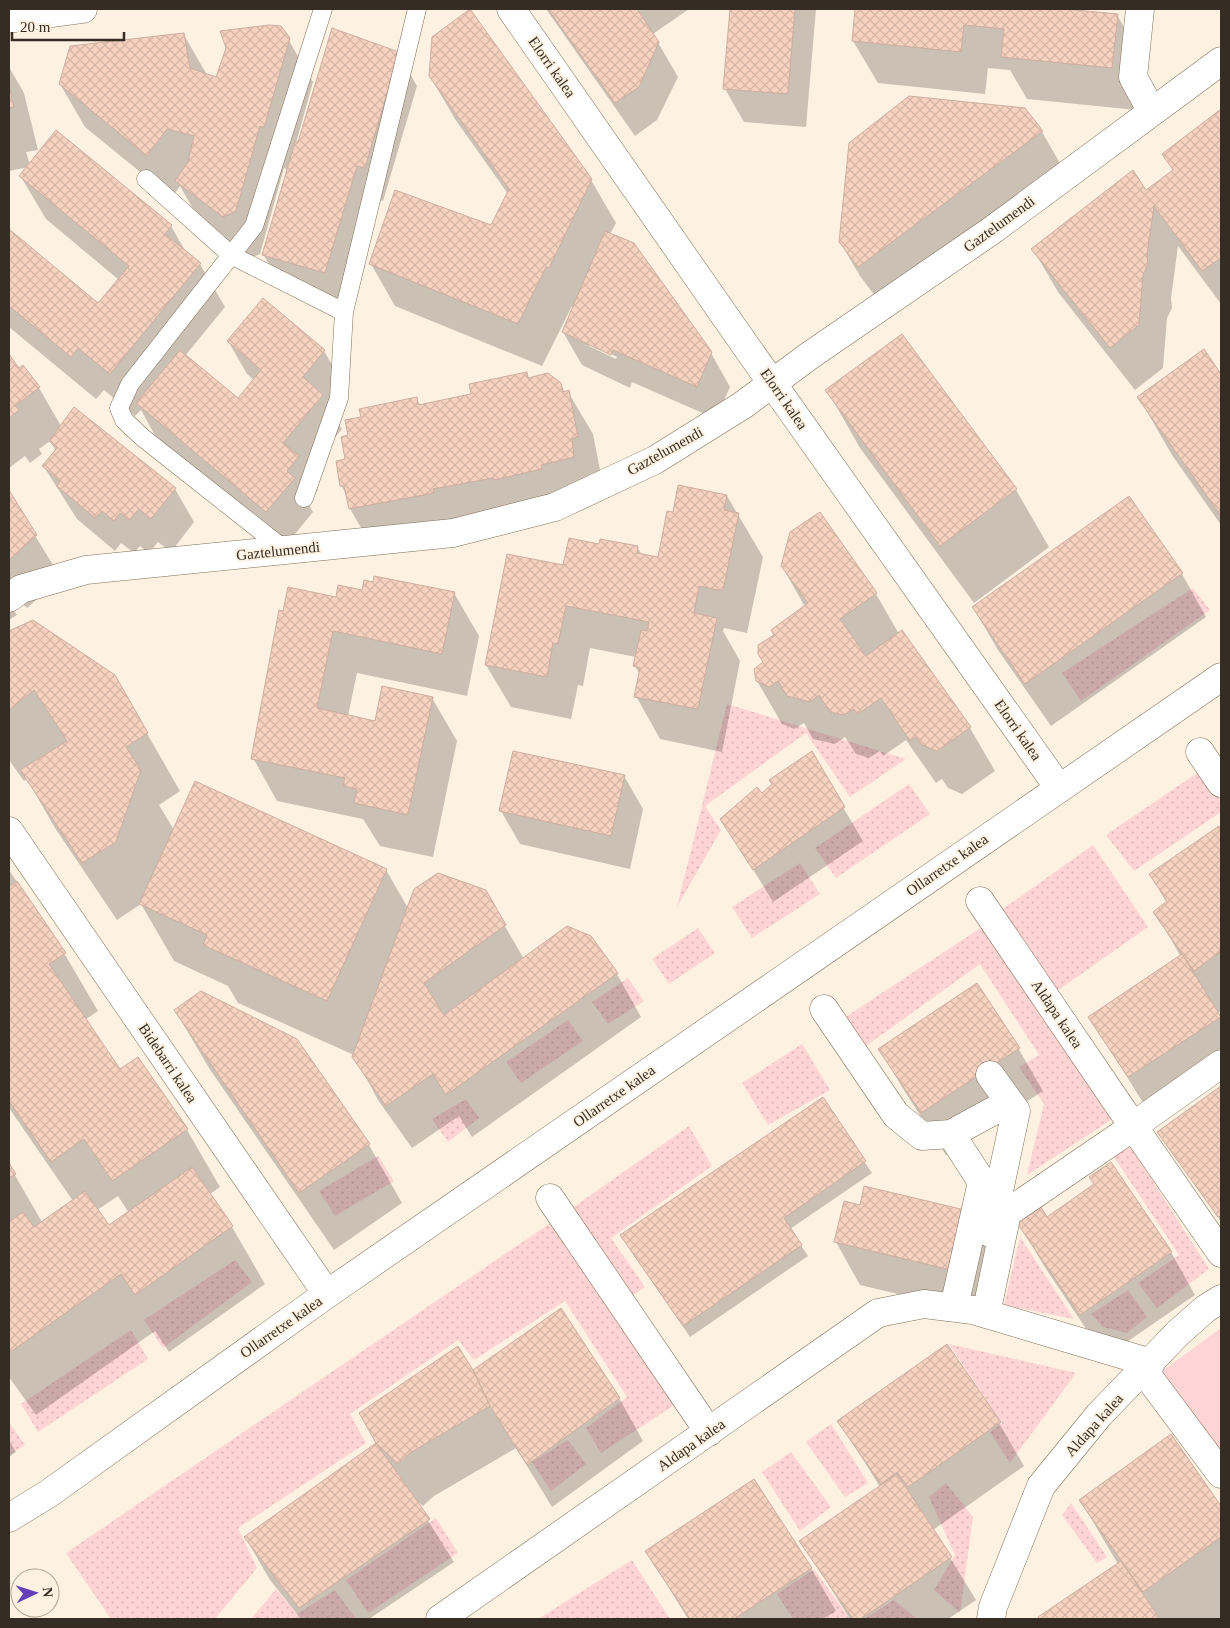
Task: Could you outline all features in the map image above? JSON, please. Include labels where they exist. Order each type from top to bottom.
[{"type":"street","points":[[9,19],[83,9]]},
{"type":"street","name":"Elorri kalea","points":[[511,9],[772,383],[1059,788]]},
{"type":"street","points":[[1140,9],[1133,77],[1152,112]]},
{"type":"street","name":"Gaztelumendi","points":[[9,598],[21,589],[86,570],[453,533],[555,507],[655,460],[743,405],[991,231],[1221,61]]},
{"type":"street","name":"Ollarretxe kalea","points":[[9,1518],[48,1494],[327,1294],[1221,677]]},
{"type":"street","points":[[1200,752],[1221,783]]},
{"type":"street","name":"Bidebarri kalea","points":[[9,831],[327,1294]]},
{"type":"street","name":"Aldapa kalea","points":[[980,901],[1221,1254]]},
{"type":"street","points":[[824,1009],[896,1114],[922,1136],[951,1134],[995,1110]]},
{"type":"street","points":[[971,1310],[1007,1213],[1221,1064]]},
{"type":"street","points":[[971,1310],[1016,1111],[990,1075]]},
{"type":"street","points":[[951,1134],[982,1182],[971,1310]]},
{"type":"street","points":[[550,1198],[709,1432]]},
{"type":"street","name":"Aldapa kalea","points":[[990,1619],[1041,1486],[1099,1415],[1148,1367],[1178,1333],[1205,1309],[1221,1299]]},
{"type":"street","name":"Aldapa kalea","points":[[440,1619],[878,1313],[924,1304],[971,1310],[1148,1367]]},
{"type":"street","points":[[1148,1367],[1221,1474]]},
{"type":"lane","points":[[285,550],[130,426],[124,420],[119,408],[130,384],[254,226],[323,9]]},
{"type":"lane","points":[[304,498],[339,398],[344,312],[417,9]]},
{"type":"lane","points":[[146,179],[231,255],[344,312]]},
{"type":"shaded area","points":[[1193,588],[1210,610],[1081,701],[1062,673]]},
{"type":"shaded area","points":[[727,704],[906,759],[850,797],[806,733],[705,806],[721,830],[677,907]]},
{"type":"shaded area","points":[[1200,771],[1221,801],[1221,812],[1134,871],[1106,835]]},
{"type":"shaded area","points":[[909,784],[930,814],[836,878],[815,848]]},
{"type":"shaded area","points":[[1093,845],[1148,927],[1057,991],[1000,911]]},
{"type":"shaded area","points":[[800,863],[820,894],[752,938],[732,907]]},
{"type":"shaded area","points":[[982,927],[1111,1120],[1027,1175],[1044,1104],[1019,1067],[1039,1055],[980,964],[866,1046],[844,1018]]},
{"type":"shaded area","points":[[698,928],[715,953],[669,984],[652,959]]},
{"type":"shaded area","points":[[628,978],[644,1001],[608,1024],[592,1002]]},
{"type":"shaded area","points":[[568,1020],[583,1041],[521,1083],[506,1062]]},
{"type":"shaded area","points":[[802,1044],[830,1090],[768,1125],[742,1083]]},
{"type":"shaded area","points":[[466,1099],[479,1118],[448,1142],[432,1119]]},
{"type":"shaded area","points":[[689,1126],[712,1166],[611,1238],[645,1287],[625,1300],[568,1211]]},
{"type":"shaded area","points":[[1131,1147],[1209,1269],[1157,1308],[1138,1283],[1179,1255],[1114,1157]]},
{"type":"shaded area","points":[[378,1156],[394,1181],[335,1216],[319,1191]]},
{"type":"shaded area","points":[[552,1222],[676,1404],[601,1453],[586,1428],[627,1397],[565,1301],[474,1360],[458,1340],[350,1414],[366,1443],[238,1528],[257,1568],[215,1619],[111,1619],[66,1553]]},
{"type":"shaded area","points":[[1020,1237],[1074,1319],[1004,1305]]},
{"type":"shaded area","points":[[235,1260],[252,1282],[163,1348],[144,1320]]},
{"type":"shaded area","points":[[1128,1290],[1147,1317],[1127,1333],[1103,1327],[1091,1314]]},
{"type":"shaded area","points":[[1221,1328],[1221,1490],[1143,1385]]},
{"type":"shaded area","points":[[131,1330],[148,1359],[38,1432],[21,1404]]},
{"type":"shaded area","points":[[949,1344],[1076,1373],[1010,1463],[990,1432],[1002,1423]]},
{"type":"shaded area","points":[[9,1422],[25,1445],[9,1455]]},
{"type":"shaded area","points":[[831,1424],[868,1483],[845,1497],[806,1442]]},
{"type":"shaded area","points":[[568,1440],[586,1464],[551,1491],[532,1462]]},
{"type":"shaded area","points":[[791,1452],[831,1507],[800,1531],[762,1472]]},
{"type":"shaded area","points":[[946,1483],[973,1517],[960,1613],[934,1590],[955,1555],[929,1497]]},
{"type":"shaded area","points":[[1071,1503],[1107,1557],[1097,1563],[1062,1515]]},
{"type":"shaded area","points":[[436,1518],[458,1553],[368,1613],[346,1580]]},
{"type":"shaded area","points":[[632,1560],[670,1619],[538,1619]]},
{"type":"shaded area","points":[[814,1569],[850,1619],[793,1619],[777,1594]]},
{"type":"shaded area","points":[[276,1589],[297,1614],[335,1590],[356,1619],[251,1619]]},
{"type":"shaded area","points":[[894,1600],[917,1619],[864,1619]]},
{"type":"building","points":[[470,9],[592,179],[549,268],[546,267],[518,324],[369,264],[395,190],[491,225],[509,189],[429,76],[432,37]]},
{"type":"building","points":[[548,9],[637,9],[659,42],[639,87],[615,103]]},
{"type":"building","points":[[730,9],[795,9],[788,94],[723,89]]},
{"type":"building","points":[[855,9],[1065,9],[1118,14],[1112,68],[1001,57],[1004,29],[964,25],[961,52],[852,41]]},
{"type":"building","points":[[269,25],[281,26],[290,38],[264,128],[260,126],[236,211],[223,217],[175,181],[188,162],[194,136],[167,129],[147,156],[59,84],[70,46],[184,33],[190,68],[216,77],[226,48],[220,31]]},
{"type":"building","points":[[332,28],[399,52],[365,168],[357,166],[325,273],[262,255],[295,142],[298,142]]},
{"type":"building","points":[[9,86],[14,107],[9,108]]},
{"type":"building","points":[[909,96],[1025,108],[1043,131],[858,267],[839,242],[849,143]]},
{"type":"building","points":[[1221,109],[1221,258],[1202,271],[1154,206],[1147,255],[1148,264],[1143,275],[1139,325],[1110,348],[1031,249],[1133,170],[1146,190],[1173,170],[1162,154]]},
{"type":"building","points":[[56,130],[172,225],[165,234],[201,263],[110,374],[78,348],[71,357],[9,306],[9,229],[98,303],[129,266],[19,176]]},
{"type":"building","points":[[605,231],[634,243],[712,352],[697,387],[613,350],[611,355],[562,332]]},
{"type":"building","points":[[263,298],[325,350],[303,377],[323,395],[283,443],[299,456],[287,471],[295,478],[266,512],[136,403],[180,350],[238,398],[261,370],[227,341]]},
{"type":"building","points":[[902,334],[1017,489],[940,546],[825,390]]},
{"type":"building","points":[[1204,349],[1221,374],[1221,516],[1137,397]]},
{"type":"building","points":[[9,354],[19,368],[23,365],[40,387],[15,406],[19,410],[9,418]]},
{"type":"building","points":[[527,372],[528,378],[548,373],[561,383],[563,392],[569,390],[578,437],[572,439],[574,457],[541,465],[542,469],[494,480],[493,478],[433,489],[434,493],[349,509],[344,486],[340,486],[336,461],[345,459],[341,437],[348,435],[345,420],[361,417],[359,409],[417,397],[418,405],[471,394],[469,384]]},
{"type":"building","points":[[74,407],[176,488],[151,519],[139,509],[129,520],[120,513],[114,521],[102,511],[95,518],[57,486],[60,481],[42,466],[57,448],[49,441]]},
{"type":"building","points":[[678,485],[727,495],[724,510],[739,513],[723,591],[699,586],[694,613],[717,618],[698,709],[634,697],[640,668],[633,666],[641,630],[647,631],[649,622],[566,606],[558,644],[553,643],[547,677],[485,665],[507,554],[563,565],[569,538],[599,544],[600,539],[638,546],[637,553],[658,557],[667,511],[673,512]]},
{"type":"building","points":[[9,490],[37,535],[9,560]]},
{"type":"building","points":[[1129,496],[1183,573],[1025,684],[972,607]]},
{"type":"building","points":[[820,512],[877,593],[840,619],[866,656],[902,630],[971,727],[937,751],[922,745],[916,737],[910,741],[881,698],[858,714],[854,709],[844,715],[830,712],[819,695],[810,702],[787,696],[778,681],[769,687],[756,681],[754,669],[763,662],[758,654],[758,645],[774,635],[771,630],[808,603],[781,566],[790,532]]},
{"type":"building","points":[[374,576],[455,592],[442,654],[333,631],[317,708],[375,721],[382,686],[433,697],[408,815],[354,803],[357,789],[343,786],[345,778],[251,759],[279,610],[283,611],[288,587],[336,597],[338,585],[362,590],[364,580],[373,582]]},
{"type":"building","points":[[33,620],[115,675],[148,733],[126,747],[141,770],[116,842],[82,863],[20,770],[67,741],[34,690],[9,710],[9,631]]},
{"type":"building","points":[[513,751],[625,775],[611,836],[499,811]]},
{"type":"building","points":[[812,751],[845,807],[753,870],[720,819],[757,787],[762,793],[772,784],[769,780]]},
{"type":"building","points":[[195,781],[387,869],[327,1001],[203,945],[207,935],[139,904]]},
{"type":"building","points":[[1219,826],[1221,829],[1221,951],[1194,971],[1153,912],[1167,901],[1149,874]]},
{"type":"building","points":[[438,873],[486,890],[506,925],[424,983],[444,1015],[567,926],[591,936],[618,973],[446,1095],[433,1074],[386,1106],[352,1057],[414,889]]},
{"type":"building","points":[[17,881],[66,953],[49,964],[120,1069],[138,1057],[188,1129],[112,1181],[84,1139],[51,1162],[9,1101],[9,887]]},
{"type":"building","points":[[1182,954],[1221,1017],[1128,1077],[1088,1017]]},
{"type":"building","points":[[977,983],[1020,1048],[921,1113],[878,1049]]},
{"type":"building","points":[[201,991],[297,1039],[370,1144],[299,1193],[174,1010]]},
{"type":"building","points":[[1221,1086],[1221,1216],[1218,1217],[1157,1132]]},
{"type":"building","points":[[823,1097],[866,1161],[784,1218],[802,1245],[683,1326],[620,1235]]},
{"type":"building","points":[[1111,1162],[1172,1252],[1080,1315],[1017,1223],[1041,1207],[1047,1217],[1094,1184],[1089,1177]]},
{"type":"building","points":[[9,1163],[16,1174],[9,1178]]},
{"type":"building","points":[[192,1167],[233,1226],[135,1295],[121,1274],[9,1353],[9,1222],[23,1212],[34,1227],[85,1191],[109,1225]]},
{"type":"building","points":[[864,1186],[969,1211],[955,1271],[834,1242],[844,1201],[860,1205]]},
{"type":"building","points":[[561,1308],[620,1398],[527,1465],[490,1406],[473,1370]]},
{"type":"building","points":[[947,1344],[1001,1422],[908,1487],[897,1472],[881,1484],[837,1421]]},
{"type":"building","points":[[458,1346],[473,1370],[490,1406],[410,1453],[398,1464],[376,1443],[359,1413]]},
{"type":"building","points":[[1171,1434],[1221,1506],[1221,1537],[1143,1592],[1079,1500]]},
{"type":"building","points":[[376,1443],[430,1519],[299,1608],[244,1537]]},
{"type":"building","points":[[897,1474],[952,1557],[861,1619],[853,1619],[799,1541]]},
{"type":"building","points":[[754,1479],[812,1568],[734,1619],[690,1619],[645,1551]]},
{"type":"building","points":[[1121,1561],[1160,1619],[1039,1619],[1038,1617]]}]
